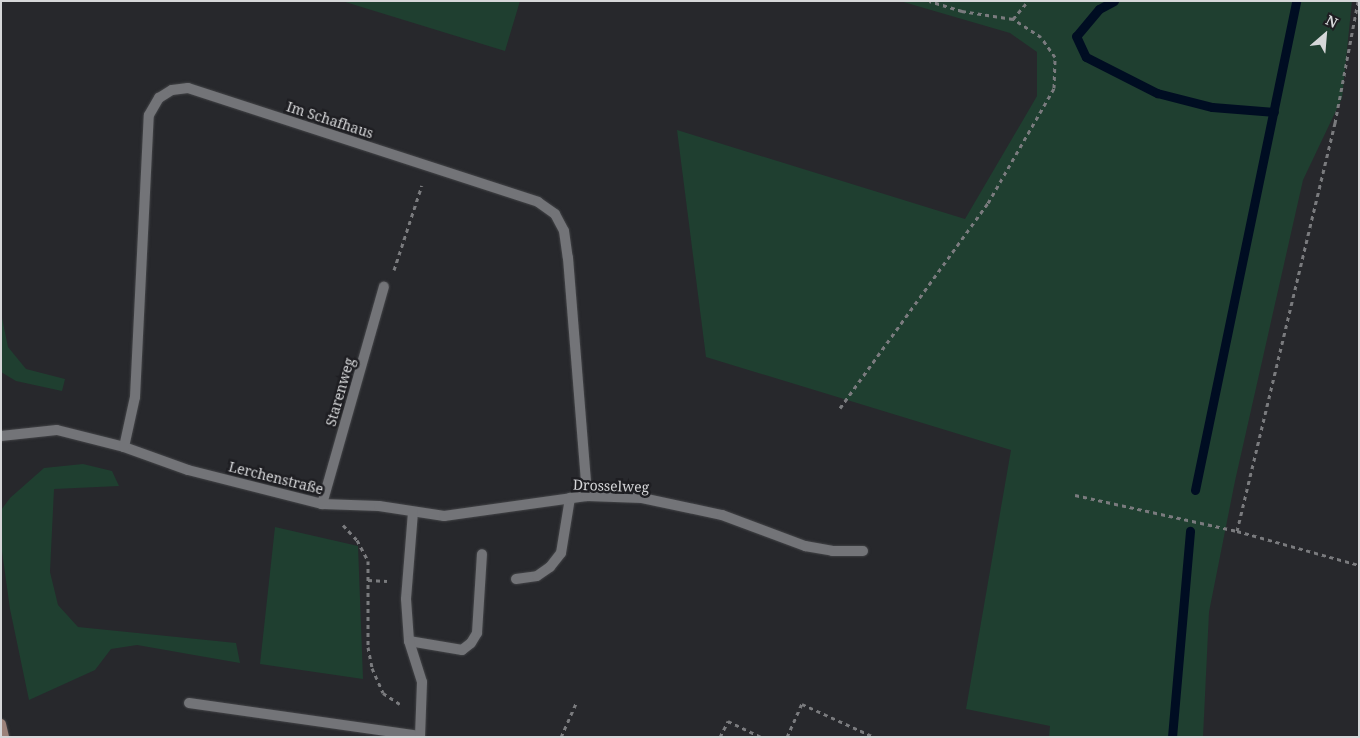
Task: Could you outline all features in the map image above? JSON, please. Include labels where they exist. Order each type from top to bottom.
[{"type":"main road","points":[[1,724],[4,737]]},
{"type":"street","name":"Im Schafhaus","points":[[124,447],[135,397],[149,115],[159,98],[172,90],[188,88],[538,202],[555,214],[564,231],[587,496]]},
{"type":"street","name":"Starenweg","points":[[322,504],[384,287]]},
{"type":"street","name":"Lerchenstraße","points":[[1,436],[57,430],[124,447],[188,470],[322,504],[379,506],[413,512]]},
{"type":"street","name":"Drosselweg","points":[[413,512],[444,516],[587,496],[642,498],[722,515],[805,546],[832,551],[863,551]]},
{"type":"street","points":[[516,579],[536,576],[550,567],[561,553],[570,498]]},
{"type":"street","points":[[189,704],[420,736],[422,682],[409,641],[406,599],[413,512]]},
{"type":"street","points":[[409,641],[462,650],[471,644],[477,633],[482,554]]},
{"type":"path","points":[[840,408],[988,203],[1054,88],[1055,58],[1041,36],[1013,19],[962,11],[929,1]]},
{"type":"path","points":[[1013,19],[1028,1]]},
{"type":"path","points":[[1237,530],[1335,123],[1358,1]]},
{"type":"path","points":[[384,287],[390,283],[428,166]]},
{"type":"path","points":[[1075,495],[1237,530],[1359,565]]},
{"type":"path","points":[[322,504],[357,540],[368,561],[368,647],[372,668],[379,685],[383,693],[421,718]]},
{"type":"path","points":[[561,737],[577,701]]},
{"type":"path","points":[[787,737],[802,704],[874,737]]},
{"type":"path","points":[[720,737],[728,721],[762,737]]},
{"type":"green space","points":[[342,1],[520,1],[505,51]]},
{"type":"green space","points":[[900,1],[1352,1],[1342,98],[1303,180],[1235,481],[1209,612],[1203,737],[1049,737],[1050,726],[966,709],[1011,450],[706,357],[677,130],[965,219],[1037,96],[1037,52],[1010,33]]},
{"type":"green space","points":[[1,313],[8,347],[26,369],[65,379],[62,391],[16,381],[1,372]]},
{"type":"green space","points":[[83,464],[112,471],[119,486],[54,489],[50,572],[58,605],[78,627],[236,643],[240,663],[137,645],[111,649],[95,670],[29,700],[10,609],[1,544],[1,510],[10,498],[44,468]]},
{"type":"green space","points":[[275,527],[358,546],[363,679],[260,664]]},
{"type":"waterway","points":[[1114,1],[1099,9],[1076,36],[1086,57],[1157,93],[1212,107],[1274,112]]},
{"type":"waterway","points":[[1195,490],[1296,1]]},
{"type":"waterway","points":[[1172,737],[1190,531]]}]
